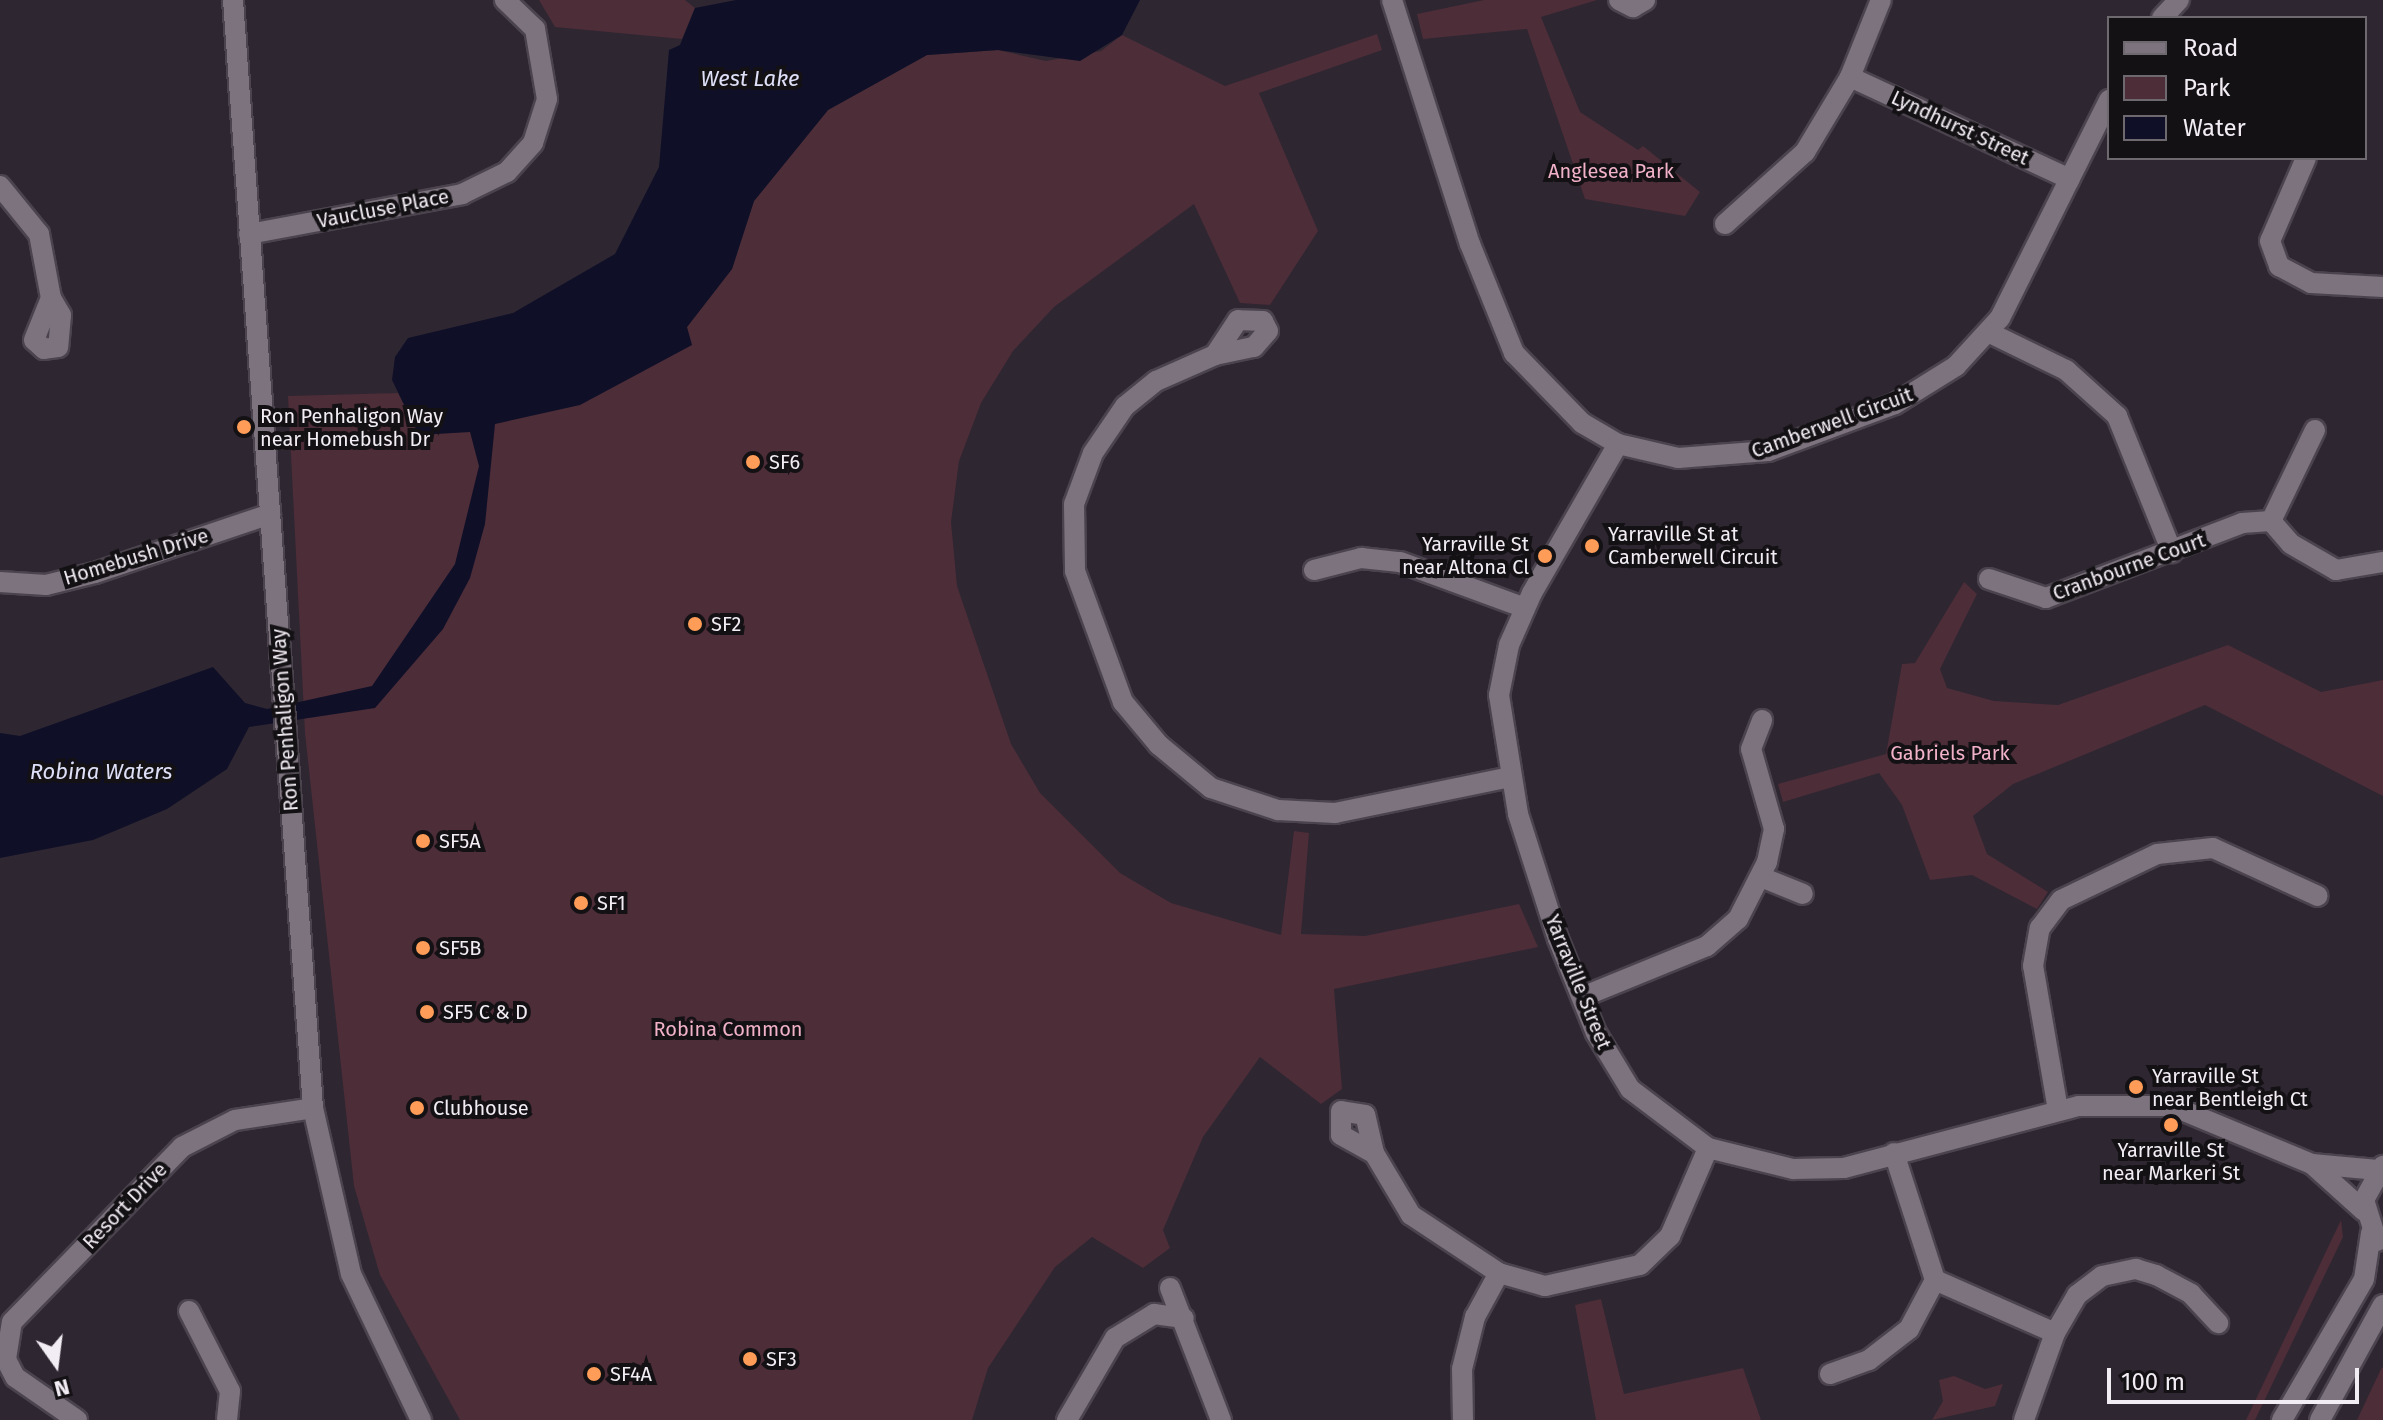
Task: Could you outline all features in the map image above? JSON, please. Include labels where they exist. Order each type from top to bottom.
[{"type":"street","name":"Ron Penhaligon Way","points":[[233,0],[313,1108],[351,1274],[421,1420]]},
{"type":"street","name":"Vaucluse Place","points":[[249,234],[462,194],[507,172],[533,143],[547,99],[535,29],[505,0]]},
{"type":"street","name":"Camberwell Circuit","points":[[1392,0],[1501,328],[1528,375],[1561,408],[1618,444],[1691,459],[1768,451],[1927,387],[1990,333],[2107,104]]},
{"type":"street","points":[[1619,0],[1633,7],[1645,0]]},
{"type":"street","points":[[1725,224],[1805,152],[1850,77],[1881,0]]},
{"type":"street","points":[[2164,16],[2179,0]]},
{"type":"street","name":"Lyndhurst Street","points":[[1850,77],[2070,179]]},
{"type":"street","points":[[2305,160],[2270,241],[2279,266],[2311,283],[2383,287]]},
{"type":"street","points":[[0,186],[39,234],[51,298]]},
{"type":"street","points":[[1990,333],[2066,370],[2117,416],[2172,552]]},
{"type":"street","points":[[1215,355],[1156,381],[1125,406],[1093,453],[1074,504],[1075,571],[1123,702],[1159,745],[1211,788],[1278,810],[1335,813],[1510,777]]},
{"type":"street","points":[[2315,430],[2271,521],[2300,551],[2336,570],[2383,562]]},
{"type":"street","name":"Yarraville Street","points":[[1618,444],[1525,608],[1499,695],[1510,777],[1582,997],[1630,1089],[1708,1148],[1793,1169],[1844,1168],[2058,1110],[2172,1106],[2209,1115],[2312,1164],[2364,1211]]},
{"type":"street","name":"Homebush Drive","points":[[0,582],[46,585],[95,573],[270,514]]},
{"type":"street","name":"Cranbourne Court","points":[[1989,579],[2046,598],[2242,523],[2271,521]]},
{"type":"street","points":[[1314,570],[1361,558],[1400,562],[1525,608]]},
{"type":"street","points":[[1582,997],[1707,946],[1738,919],[1761,877],[1774,829],[1751,749],[1762,720]]},
{"type":"street","points":[[2058,1110],[2033,966],[2040,928],[2061,900],[2157,854],[2213,848],[2318,896]]},
{"type":"street","points":[[1761,877],[1803,894]]},
{"type":"street","name":"Resort Drive","points":[[77,1420],[15,1377],[6,1359],[12,1322],[182,1147],[235,1120],[313,1108]]},
{"type":"street","points":[[1374,1153],[1411,1215],[1499,1273],[1545,1286],[1640,1265],[1670,1236],[1708,1148]]},
{"type":"street","points":[[1830,1374],[1869,1360],[1909,1329],[1935,1280],[1894,1153]]},
{"type":"street","points":[[2282,1420],[2364,1279],[2377,1240],[2364,1211],[2381,1168],[2312,1164]]},
{"type":"street","points":[[2024,1420],[2055,1333],[2085,1286],[2136,1269],[2191,1294],[2218,1323]]},
{"type":"street","points":[[1463,1420],[1462,1369],[1475,1317],[1499,1273]]},
{"type":"street","points":[[1935,1280],[2055,1333]]},
{"type":"street","points":[[1170,1288],[1221,1420]]},
{"type":"street","points":[[2320,1420],[2383,1305]]},
{"type":"street","points":[[189,1311],[230,1391],[227,1420]]},
{"type":"street","points":[[1067,1420],[1115,1338],[1154,1314],[1184,1318]]},
{"type":"green space","points":[[539,0],[685,0],[695,8],[682,39],[555,27]]},
{"type":"green space","name":"Anglesea Park","points":[[1484,0],[1597,0],[1541,17],[1580,112],[1638,150],[1643,146],[1700,192],[1685,216],[1585,199],[1527,29],[1423,39],[1417,14]]},
{"type":"green space","name":"Robina Common","points":[[1377,34],[1382,50],[1259,93],[1318,231],[1270,305],[1240,303],[1194,204],[1054,307],[1013,351],[981,403],[959,461],[951,522],[957,586],[1011,744],[1040,793],[1120,873],[1171,903],[1281,935],[1294,831],[1309,833],[1301,934],[1365,936],[1519,904],[1538,947],[1334,989],[1342,1089],[1321,1104],[1260,1057],[1203,1137],[1163,1230],[1170,1248],[1143,1268],[1092,1237],[1055,1267],[988,1368],[972,1420],[460,1420],[380,1275],[354,1186],[305,733],[288,396],[398,393],[419,435],[687,327],[732,269],[754,201],[828,110],[927,55],[998,50],[1046,61],[1101,51],[1122,35],[1225,86]]},
{"type":"green space","name":"Gabriels Park","points":[[1964,582],[1977,594],[1940,669],[1947,688],[1994,701],[2058,705],[2228,645],[2321,692],[2383,680],[2383,796],[2205,705],[2013,784],[1973,816],[1987,854],[2048,892],[2037,909],[1972,875],[1930,880],[1902,805],[1879,773],[1783,802],[1778,784],[1886,754],[1902,664],[1915,663]]},
{"type":"green space","points":[[2341,1220],[2343,1237],[2255,1420],[2246,1420]]},
{"type":"green space","points":[[1601,1299],[1624,1394],[1743,1368],[1761,1420],[1596,1420],[1575,1305]]},
{"type":"green space","points":[[2383,1367],[2383,1420],[2357,1420],[2381,1369]]},
{"type":"green space","points":[[1954,1376],[1985,1389],[2003,1384],[1995,1406],[1932,1420],[1943,1401],[1939,1380]]},
{"type":"water","name":"West Lake","points":[[736,0],[1140,0],[1122,35],[1080,61],[998,50],[927,55],[828,110],[754,201],[732,269],[687,327],[692,345],[580,405],[495,424],[485,524],[470,578],[443,629],[375,708],[249,727],[227,769],[167,809],[93,840],[0,858],[0,733],[20,736],[213,667],[245,703],[267,709],[372,686],[455,564],[479,466],[470,432],[419,435],[392,380],[395,357],[408,338],[513,313],[615,254],[659,167],[669,50],[680,45],[695,8]]},
{"type":"place","name":"Ron Penhaligon Way near Homebush Dr","points":[[244,427]]},
{"type":"place","name":"SF6","points":[[753,462]]},
{"type":"place","name":"Yarraville St at Camberwell Circuit","points":[[1592,546]]},
{"type":"place","name":"Yarraville St near Altona Cl","points":[[1545,556]]},
{"type":"place","name":"SF2","points":[[695,624]]},
{"type":"place","name":"SF5A","points":[[423,841]]},
{"type":"place","name":"SF1","points":[[581,903]]},
{"type":"place","name":"SF5B","points":[[423,948]]},
{"type":"place","name":"SF5 C & D","points":[[427,1012]]},
{"type":"place","name":"Yarraville St near Bentleigh Ct","points":[[2136,1087]]},
{"type":"place","name":"Clubhouse","points":[[417,1108]]},
{"type":"place","name":"Yarraville St near Markeri St","points":[[2171,1125]]},
{"type":"place","name":"SF3","points":[[750,1359]]},
{"type":"place","name":"SF4A","points":[[594,1374]]},
{"type":"water label","name":"Robina Waters","points":[[101,772]]}]
